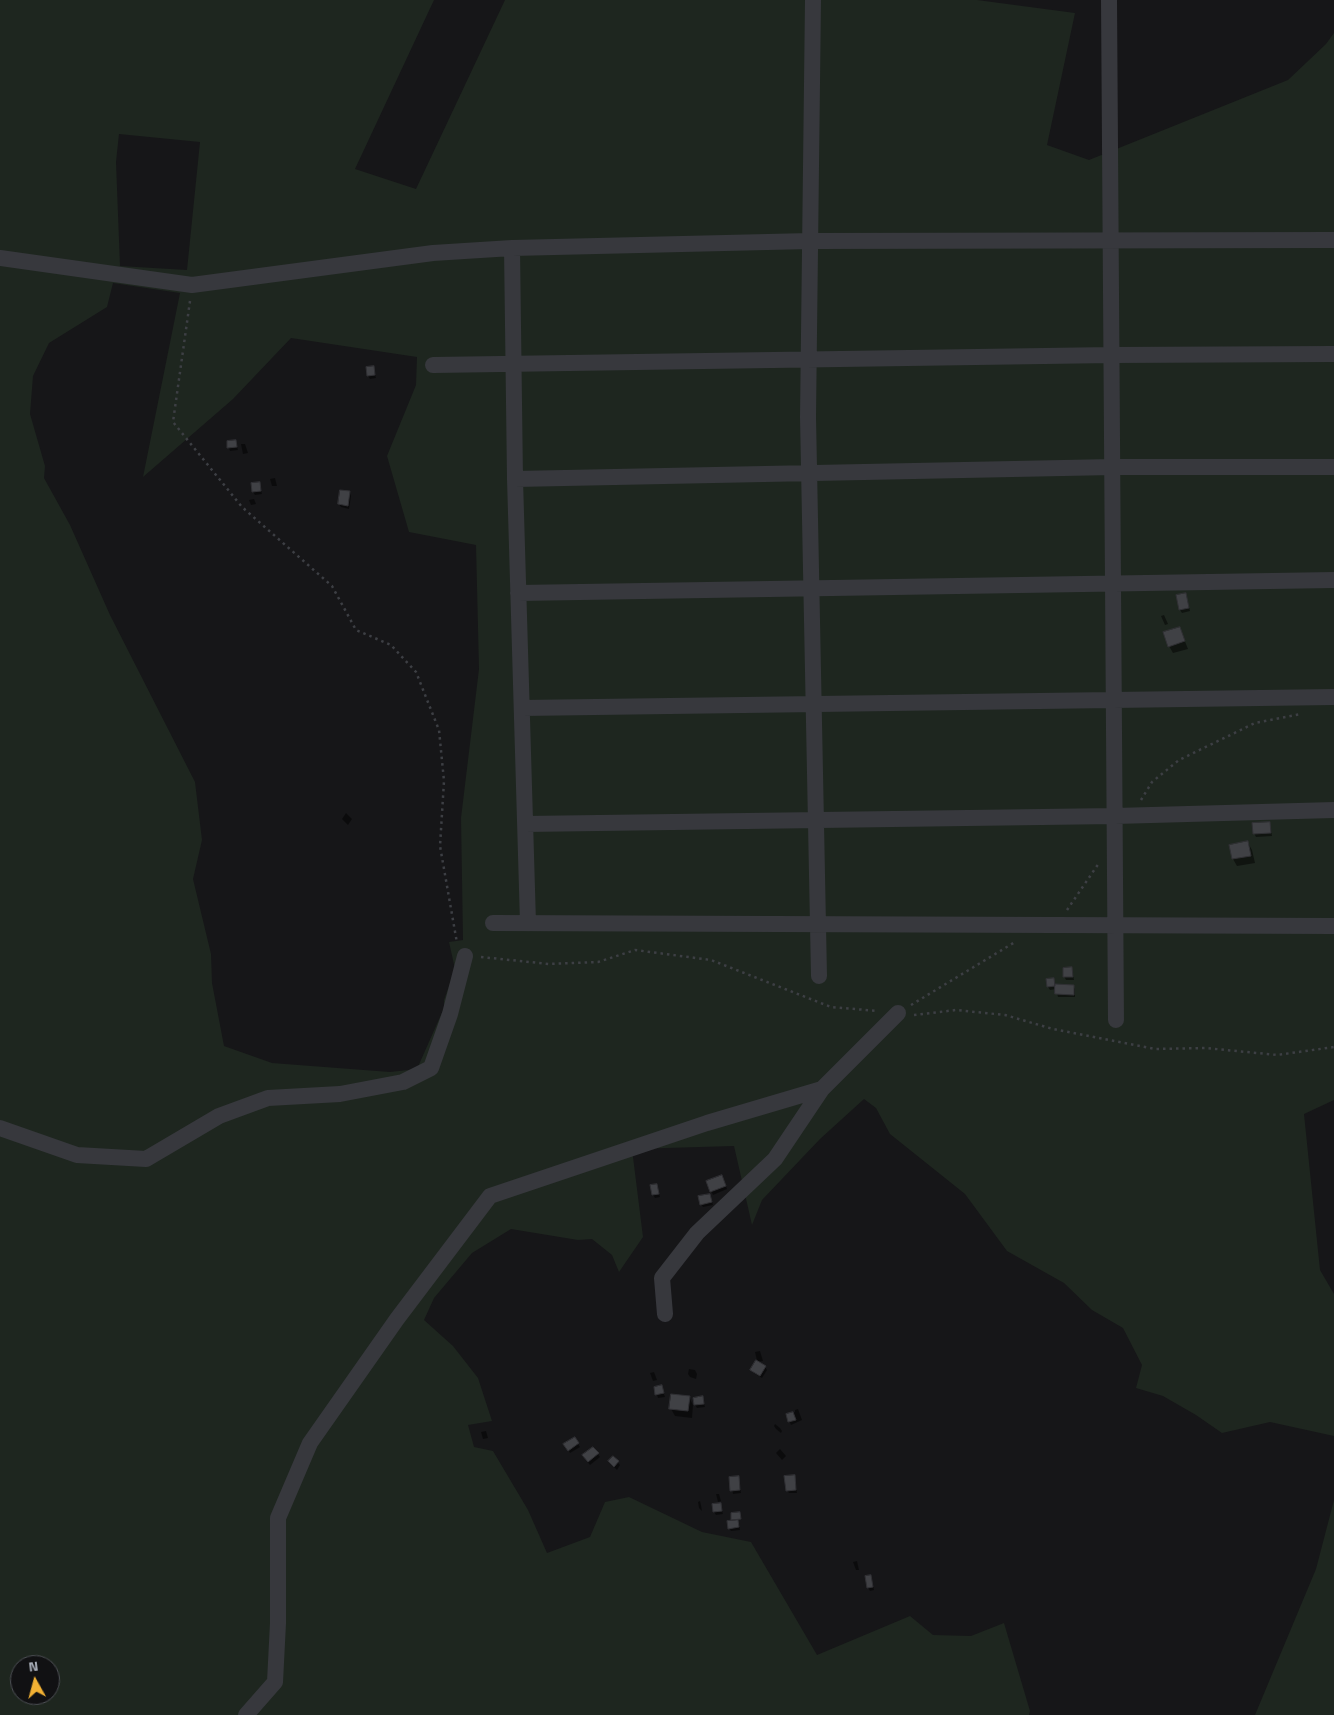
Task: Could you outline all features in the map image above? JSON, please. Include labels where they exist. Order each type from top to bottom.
[{"type":"street","points":[[813,0],[808,359],[819,976]]},
{"type":"street","points":[[1109,0],[1116,1020]]},
{"type":"street","points":[[0,258],[192,286],[433,253],[512,248],[810,241],[1334,240]]},
{"type":"street","points":[[512,248],[515,479],[528,923]]},
{"type":"street","points":[[433,365],[1112,355],[1334,354]]},
{"type":"street","points":[[515,479],[1113,468],[1334,467]]},
{"type":"street","points":[[518,594],[1334,580]]},
{"type":"street","points":[[522,708],[1334,697]]},
{"type":"street","points":[[525,824],[1115,816],[1334,810]]},
{"type":"street","points":[[492,923],[1334,926]]},
{"type":"street","points":[[0,1128],[76,1155],[146,1159],[219,1116],[268,1098],[340,1094],[403,1082],[431,1068],[450,1014],[466,956]]},
{"type":"street","points":[[665,1314],[662,1278],[697,1233],[775,1159],[822,1089],[898,1013]]},
{"type":"street","points":[[246,1715],[275,1682],[278,1624],[278,1518],[310,1443],[397,1319],[490,1196],[707,1123],[822,1089]]},
{"type":"shaded area","points":[[0,0],[434,0],[355,169],[416,189],[505,0],[977,0],[1075,13],[1047,145],[1089,160],[1288,80],[1326,44],[1334,33],[1334,1100],[1304,1114],[1320,1270],[1334,1294],[1334,1436],[1270,1422],[1222,1433],[1163,1396],[1136,1388],[1142,1365],[1123,1328],[1092,1310],[1064,1283],[1007,1251],[965,1194],[890,1134],[876,1108],[864,1099],[820,1139],[762,1200],[752,1225],[734,1146],[632,1149],[643,1237],[619,1272],[612,1255],[592,1239],[578,1240],[511,1229],[472,1253],[434,1298],[424,1320],[453,1346],[478,1378],[492,1421],[468,1425],[474,1447],[493,1451],[528,1510],[547,1553],[590,1537],[605,1502],[629,1497],[702,1532],[751,1542],[817,1655],[910,1616],[933,1635],[971,1636],[1004,1623],[1030,1711],[1029,1715],[0,1715]],"holes":[[[119,134],[200,142],[187,270],[120,266],[116,162]],[[113,283],[180,293],[143,477],[233,399],[291,338],[417,357],[416,385],[387,456],[409,532],[476,545],[479,669],[461,818],[463,940],[449,942],[455,969],[444,1000],[444,1008],[417,1069],[390,1072],[272,1063],[224,1046],[212,983],[211,954],[193,879],[202,840],[195,782],[110,615],[70,525],[44,478],[45,466],[30,414],[33,376],[49,343],[107,307]]]},
{"type":"shaded area","points":[[1334,1500],[1334,1715],[1255,1715],[1316,1569]]},
{"type":"building","points":[[374,366],[375,375],[367,376],[366,367]]},
{"type":"building","points":[[236,440],[237,447],[227,448],[227,441]]},
{"type":"building","points":[[260,482],[261,491],[252,492],[251,483]]},
{"type":"building","points":[[340,490],[350,491],[348,506],[338,504]]},
{"type":"building","points":[[1186,593],[1189,608],[1179,610],[1176,595]]},
{"type":"building","points":[[1180,627],[1185,641],[1168,647],[1163,632]]},
{"type":"building","points":[[1270,822],[1271,833],[1253,834],[1252,823]]},
{"type":"building","points":[[1248,841],[1251,856],[1232,859],[1229,845]]},
{"type":"building","points":[[1072,967],[1073,977],[1063,977],[1063,968]]},
{"type":"building","points":[[1054,978],[1055,986],[1047,987],[1046,979]]},
{"type":"building","points":[[1055,984],[1074,985],[1074,995],[1055,994]]},
{"type":"building","points":[[722,1175],[726,1186],[710,1192],[706,1181]]},
{"type":"building","points":[[657,1184],[659,1194],[652,1195],[650,1185]]},
{"type":"building","points":[[710,1194],[712,1202],[700,1205],[698,1196]]},
{"type":"building","points":[[756,1360],[766,1366],[760,1376],[750,1370]]},
{"type":"building","points":[[662,1385],[664,1393],[655,1395],[654,1387]]},
{"type":"building","points":[[671,1394],[690,1396],[688,1411],[669,1409]]},
{"type":"building","points":[[703,1396],[704,1404],[694,1405],[693,1398]]},
{"type":"building","points":[[793,1412],[796,1420],[788,1422],[786,1414]]},
{"type":"building","points":[[575,1437],[579,1443],[568,1451],[563,1444]]},
{"type":"building","points":[[593,1447],[599,1453],[588,1462],[582,1455]]},
{"type":"building","points":[[613,1456],[619,1461],[614,1467],[608,1461]]},
{"type":"building","points":[[795,1475],[796,1490],[786,1491],[784,1476]]},
{"type":"building","points":[[739,1476],[740,1490],[730,1491],[729,1477]]},
{"type":"building","points":[[721,1503],[722,1511],[713,1512],[712,1504]]},
{"type":"building","points":[[740,1512],[741,1519],[731,1520],[731,1513]]},
{"type":"building","points":[[738,1520],[739,1527],[728,1529],[727,1521]]},
{"type":"building","points":[[871,1575],[873,1587],[867,1588],[865,1576]]}]
